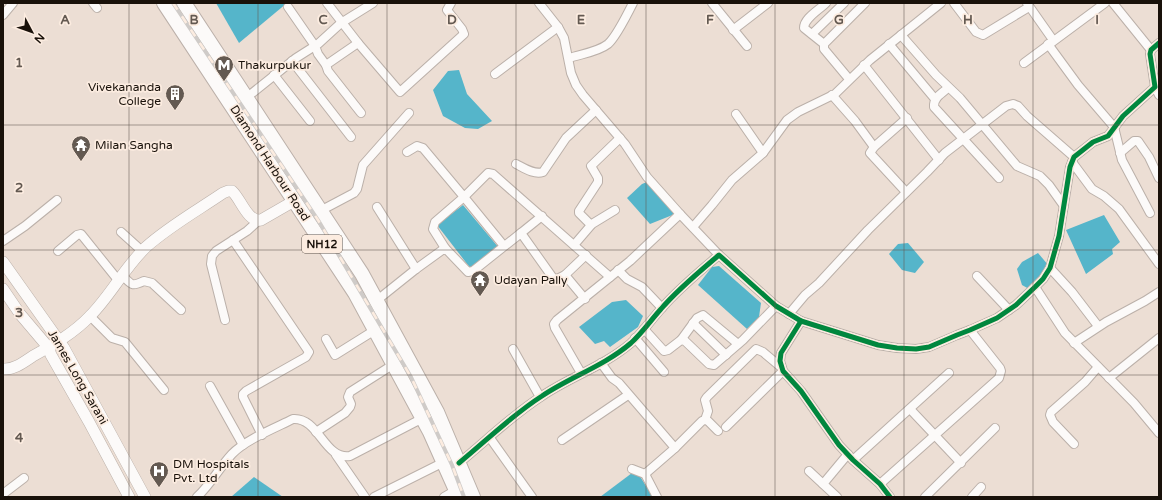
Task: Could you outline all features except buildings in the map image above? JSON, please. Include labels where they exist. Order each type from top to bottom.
[{"type":"highway","name":"Diamond Harbour Road","points":[[164,3],[355,293],[423,418],[438,431],[459,463],[473,497]]},
{"type":"highway","name":"Diamond Harbour Road","points":[[184,3],[362,274],[438,412],[438,431],[444,462],[453,495]]},
{"type":"highway","points":[[269,161],[282,152]]},
{"type":"main road","points":[[3,369],[7,370],[14,367],[59,341],[90,316],[132,261],[142,252],[158,238],[228,191],[232,191],[236,194],[249,216],[258,221],[294,201]]},
{"type":"main road","name":"James Long Sarani","points":[[3,262],[64,348],[145,497]]},
{"type":"main road","points":[[3,289],[20,314],[48,348],[129,497]]},
{"type":"street","points":[[3,15],[13,3]]},
{"type":"street","points":[[327,3],[341,23],[400,92],[464,34],[462,29],[447,10],[451,3]]},
{"type":"street","points":[[246,98],[292,61],[315,46],[341,23],[373,3]]},
{"type":"street","points":[[539,3],[558,27],[564,38],[571,73],[582,96],[620,138],[647,177],[719,255],[776,306],[789,314],[801,320],[847,336],[897,348],[916,349],[929,347],[997,318],[1009,310],[1043,279],[1050,268],[1059,236],[1073,160],[1093,142],[1106,137],[1123,116],[1156,83]]},
{"type":"street","points":[[569,58],[608,44],[633,3]]},
{"type":"street","points":[[712,3],[747,46]]},
{"type":"street","points":[[826,3],[805,23],[804,28],[824,44],[824,49],[849,79]]},
{"type":"street","points":[[812,34],[844,3]]},
{"type":"street","points":[[824,44],[865,3]]},
{"type":"street","points":[[693,227],[732,180],[763,153],[787,120],[798,112],[840,90],[864,65],[941,3]]},
{"type":"street","points":[[954,3],[976,32],[983,35],[1028,5],[1078,85],[1114,127],[1120,153],[1129,174],[1150,213]]},
{"type":"street","points":[[1024,63],[1105,3]]},
{"type":"street","points":[[1113,3],[1151,50],[1151,67],[1159,95]]},
{"type":"street","points":[[734,30],[765,4]]},
{"type":"street","points":[[288,7],[315,46],[328,71],[361,113]]},
{"type":"street","points":[[495,74],[558,27]]},
{"type":"street","points":[[901,35],[936,76],[960,98],[1017,166],[1033,172],[1045,180],[1064,206]]},
{"type":"street","points":[[326,65],[358,43]]},
{"type":"street","points":[[1151,50],[1159,43]]},
{"type":"street","points":[[889,44],[935,99]]},
{"type":"street","points":[[292,61],[351,137]]},
{"type":"street","points":[[864,65],[939,160]]},
{"type":"street","points":[[274,75],[310,121]]},
{"type":"street","points":[[948,88],[935,99],[933,103],[934,107],[999,178]]},
{"type":"street","points":[[832,95],[874,147]]},
{"type":"street","points":[[789,314],[805,294],[823,280],[868,230],[953,146],[1006,106],[1013,104],[1018,106],[1073,160],[1092,189],[1104,196],[1119,209],[1159,264]]},
{"type":"street","points":[[516,164],[539,174],[543,172],[566,138],[596,110]]},
{"type":"street","points":[[320,211],[354,193],[357,189],[363,165],[409,113]]},
{"type":"street","points":[[736,114],[763,153]]},
{"type":"street","points":[[906,192],[870,153],[874,147],[907,118]]},
{"type":"street","points":[[591,225],[579,214],[579,211],[598,182],[598,178],[591,166],[620,138]]},
{"type":"street","points":[[1120,153],[1134,141],[1138,141],[1149,157],[1159,178]]},
{"type":"street","points":[[407,152],[417,146],[423,148],[504,246]]},
{"type":"street","points":[[542,216],[473,271],[468,272],[445,248],[433,229],[435,222],[464,197],[485,175],[491,173],[542,216],[610,277]]},
{"type":"street","points":[[3,241],[30,223],[57,200]]},
{"type":"street","points":[[377,206],[416,268]]},
{"type":"street","points":[[574,244],[591,225],[615,210]]},
{"type":"street","points":[[582,373],[554,324],[610,277],[680,214]]},
{"type":"street","points":[[225,320],[211,264],[212,256],[216,251],[247,231],[258,221]]},
{"type":"street","points":[[121,232],[142,252]]},
{"type":"street","points":[[521,233],[553,278],[557,279],[565,275],[586,255]]},
{"type":"street","points":[[58,251],[77,235],[81,234],[120,278],[134,285],[144,281],[152,283],[181,310]]},
{"type":"street","points":[[233,240],[309,352],[306,357],[243,394],[243,397],[262,435]]},
{"type":"street","points":[[376,301],[416,268],[445,248]]},
{"type":"street","points":[[459,463],[490,438],[508,420],[540,397],[560,384],[602,363],[618,353],[644,329],[662,308],[692,278],[719,255]]},
{"type":"street","points":[[1050,268],[1072,292],[1098,326]]},
{"type":"street","points":[[618,270],[627,279],[642,287],[662,308]]},
{"type":"street","points":[[565,275],[584,299]]},
{"type":"street","points":[[977,276],[1009,310]]},
{"type":"street","points":[[1035,287],[1064,333],[1134,403],[1159,433]]},
{"type":"street","points":[[1074,343],[1098,326],[1159,292]]},
{"type":"street","points":[[681,340],[689,344],[711,365],[717,363],[776,306]]},
{"type":"street","points":[[644,329],[664,351],[668,350],[681,340],[693,323],[703,315],[738,344]]},
{"type":"street","points":[[90,316],[112,338],[125,342],[164,390]]},
{"type":"street","points":[[783,370],[780,361],[781,352],[801,320]]},
{"type":"street","points":[[693,323],[726,355]]},
{"type":"street","points":[[326,339],[335,355],[375,330]]},
{"type":"street","points":[[880,484],[1001,375],[1000,368],[970,330]]},
{"type":"street","points":[[635,338],[664,372]]},
{"type":"street","points":[[1109,378],[1159,338]]},
{"type":"street","points":[[513,349],[540,397]]},
{"type":"street","points":[[645,474],[705,420],[708,410],[705,400],[707,397],[756,350],[763,352],[783,370],[801,391],[831,435],[850,457],[880,484],[890,497]]},
{"type":"street","points":[[602,363],[612,378],[619,383],[675,448]]},
{"type":"street","points":[[316,432],[348,410],[351,404],[348,397],[350,392],[394,364]]},
{"type":"street","points":[[1074,444],[1053,422],[1050,412],[1085,382],[1098,367]]},
{"type":"street","points":[[726,427],[783,370]]},
{"type":"street","points":[[823,484],[850,457],[910,409],[949,373]]},
{"type":"street","points":[[210,386],[243,446]]},
{"type":"street","points":[[562,440],[628,395]]},
{"type":"street","points":[[910,409],[961,463]]},
{"type":"street","points":[[197,497],[209,485],[232,453],[262,435],[293,419],[298,418],[306,422],[336,454],[365,497]]},
{"type":"street","points":[[336,454],[343,457],[350,456],[423,418]]},
{"type":"street","points":[[705,420],[718,431]]},
{"type":"street","points":[[925,497],[995,428]]},
{"type":"street","points":[[490,438],[532,497]]},
{"type":"street","points":[[378,496],[444,462]]},
{"type":"street","points":[[632,469],[645,474],[657,497]]},
{"type":"street","points":[[809,472],[837,497]]},
{"type":"street","points":[[3,494],[24,478]]},
{"type":"street","points":[[972,497],[981,487]]},
{"type":"water","points":[[216,3],[287,3],[239,43]]},
{"type":"water","points":[[459,70],[467,94],[492,121],[478,129],[465,128],[443,116],[433,90],[448,71]]},
{"type":"water","points":[[647,182],[675,214],[650,224],[627,198],[642,184]]},
{"type":"water","points":[[463,205],[499,248],[471,269],[437,225]]},
{"type":"water","points":[[1104,215],[1120,242],[1112,249],[1113,254],[1086,274],[1066,230]]},
{"type":"water","points":[[908,243],[924,262],[915,273],[902,270],[889,254],[898,244]]},
{"type":"water","points":[[1038,253],[1049,266],[1029,289],[1022,285],[1017,269],[1022,262]]},
{"type":"water","points":[[719,266],[761,303],[759,317],[747,329],[698,285],[712,267]]},
{"type":"water","points":[[626,300],[643,316],[638,327],[610,347],[604,341],[595,344],[579,327],[612,302]]},
{"type":"water","points":[[636,470],[653,497],[600,497]]},
{"type":"water","points":[[254,477],[283,497],[231,497]]},
{"type":"railway","points":[[173,3],[318,220],[411,377],[452,465],[464,497]]},
{"type":"cycle path","points":[[890,497],[880,484],[853,460],[839,445],[801,391],[783,371],[780,361],[781,353],[801,321],[878,345],[916,349],[929,347],[970,330],[997,318],[1016,305],[1043,279],[1050,268],[1059,236],[1070,167],[1074,157],[1093,142],[1108,136],[1123,116],[1155,87],[1150,54],[1151,50],[1159,43]]},
{"type":"cycle path","points":[[459,463],[531,403],[621,351],[639,335],[674,295],[719,255],[776,306],[801,321]]},
{"type":"place","name":"Thakurpukur","points":[[224,82]]},
{"type":"place","name":"Vivekananda College","points":[[175,111]]},
{"type":"place","name":"Milan Sangha","points":[[81,162]]},
{"type":"place","name":"Udayan Pally","points":[[480,297]]},
{"type":"place","name":"DM Hospitals Pvt. Ltd","points":[[159,488]]}]
